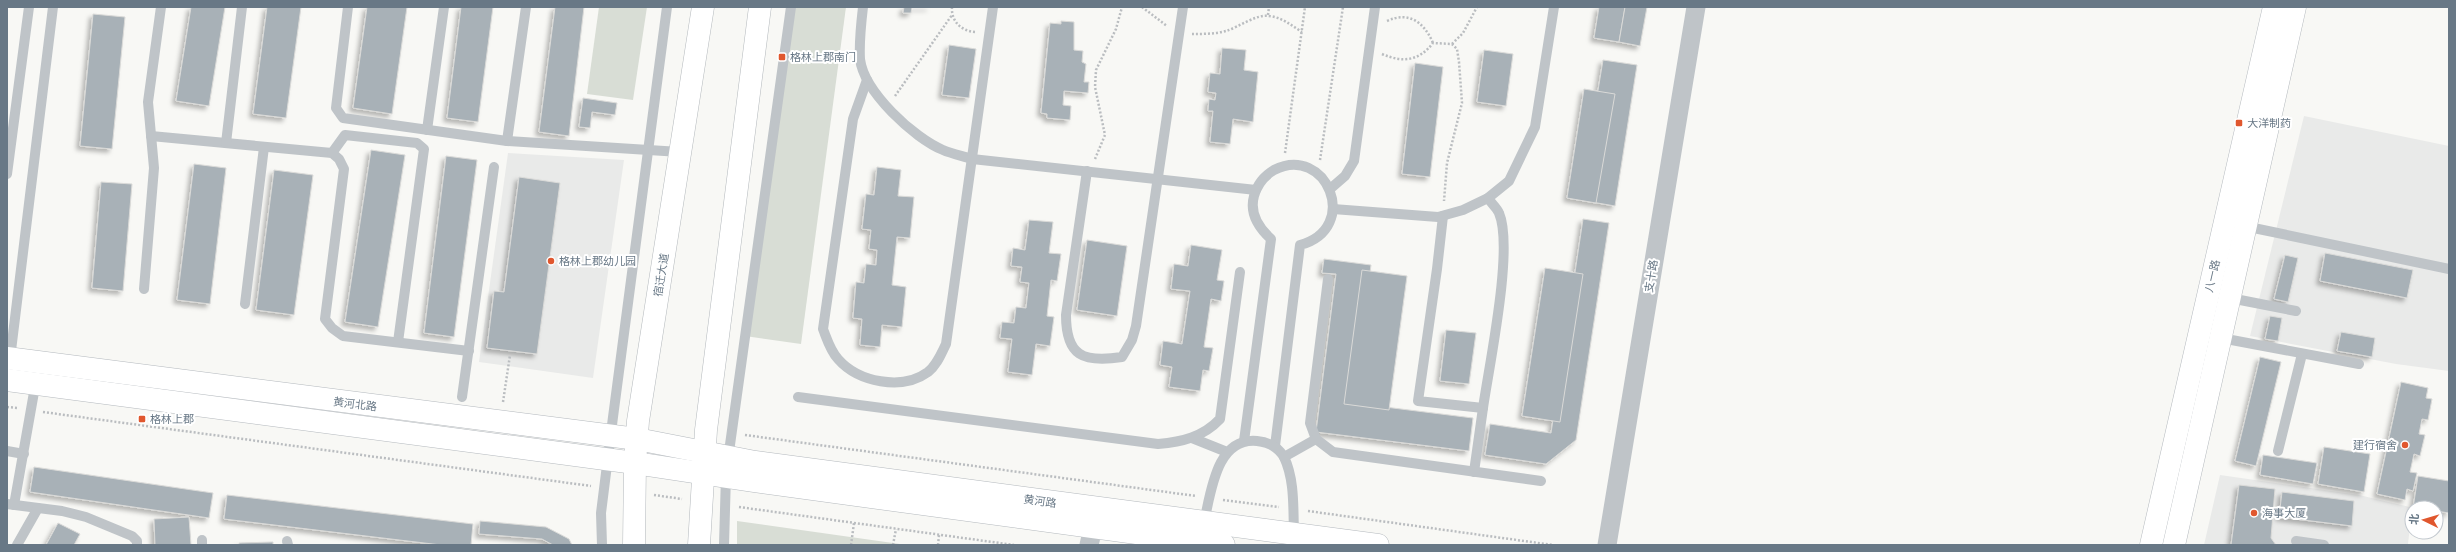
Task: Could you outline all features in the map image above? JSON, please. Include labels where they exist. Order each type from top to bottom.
[{"type":"main road","name":"宿迁大道","points":[[634,545],[635,463],[637,439],[703,7]]},
{"type":"main road","points":[[699,545],[702,463],[760,7]]},
{"type":"main road","name":"八一路","points":[[2151,545],[2274,7]]},
{"type":"main road","name":"八一路","points":[[2174,545],[2247,227],[2295,7]]},
{"type":"main road","name":"黄河北路","points":[[8,358],[637,439],[702,463]]},
{"type":"main road","name":"黄河北路","points":[[7,380],[608,460],[635,463],[702,463]]},
{"type":"main road","name":"黄河路","points":[[702,463],[1091,536],[1224,545]]},
{"type":"main road","name":"黄河路","points":[[727,467],[1204,522],[1378,545]]},
{"type":"street","name":"支十路","points":[[1607,545],[1696,7]]},
{"type":"lane","points":[[7,174],[29,7]]},
{"type":"lane","points":[[8,358],[53,7]]},
{"type":"lane","points":[[144,289],[154,168],[148,102],[161,7]]},
{"type":"lane","points":[[226,143],[242,7]]},
{"type":"lane","points":[[348,7],[336,108],[343,118],[506,141],[680,152]]},
{"type":"lane","points":[[426,130],[444,7]]},
{"type":"lane","points":[[506,141],[526,7]]},
{"type":"lane","points":[[602,545],[601,513],[610,436],[667,7]]},
{"type":"lane","points":[[724,545],[724,505],[731,433],[791,7]]},
{"type":"lane","points":[[863,7],[860,60],[867,80],[887,107],[915,134],[936,146],[972,159],[1256,190]]},
{"type":"lane","points":[[867,80],[852,119],[823,329],[828,344],[837,358],[850,370],[888,383],[918,378],[938,362],[946,344],[993,7]]},
{"type":"lane","points":[[1087,172],[1066,314],[1066,331],[1069,344],[1078,354],[1093,358],[1122,357],[1132,340],[1136,326],[1183,7]]},
{"type":"lane","points":[[1330,189],[1345,176],[1354,161],[1375,7]]},
{"type":"lane","points":[[1333,209],[1412,217],[1443,216],[1463,210],[1488,198],[1509,181],[1535,127],[1554,7]]},
{"type":"lane","points":[[332,154],[345,135],[417,143],[424,149],[398,342]]},
{"type":"lane","points":[[151,136],[332,154],[339,159],[344,169],[325,319],[332,328],[343,336],[469,351]]},
{"type":"lane","points":[[245,304],[264,147]]},
{"type":"lane","points":[[462,397],[494,167]]},
{"type":"lane","points":[[1244,441],[1271,244],[1271,239],[1263,232],[1254,213],[1256,190],[1270,173],[1284,167],[1304,167],[1317,174],[1330,189],[1333,209],[1329,224],[1323,233],[1315,240],[1300,245],[1275,446]]},
{"type":"lane","points":[[1474,472],[1503,264],[1504,230],[1499,212],[1488,198]]},
{"type":"lane","points":[[1443,216],[1418,401],[1483,408]]},
{"type":"lane","points":[[2224,222],[2449,269]]},
{"type":"lane","points":[[798,397],[1158,444],[1179,443],[1210,429],[1220,419],[1240,272]]},
{"type":"lane","points":[[1328,279],[1310,423],[1316,439],[1333,452],[1541,481]]},
{"type":"lane","points":[[2230,298],[2296,311]]},
{"type":"lane","points":[[2221,338],[2359,364]]},
{"type":"lane","points":[[2278,451],[2302,354]]},
{"type":"lane","points":[[39,362],[24,454],[11,505],[38,508],[86,517],[132,536],[137,541],[137,545]]},
{"type":"lane","points":[[1192,438],[1228,452]]},
{"type":"lane","points":[[1284,457],[1316,439]]},
{"type":"lane","points":[[1204,522],[1220,462],[1228,452],[1240,442],[1265,441],[1275,446],[1284,457],[1291,480],[1294,533]]},
{"type":"lane","points":[[7,451],[24,454]]},
{"type":"lane","points":[[17,545],[38,508]]},
{"type":"lane","points":[[2296,541],[2324,545]]},
{"type":"path","points":[[952,7],[952,15],[958,25],[968,32],[990,34]]},
{"type":"path","points":[[1087,172],[1099,153],[1105,135],[1095,86],[1096,70],[1116,29],[1122,7]]},
{"type":"path","points":[[1142,7],[1153,17],[1189,34],[1225,31],[1244,25],[1256,17],[1268,15],[1282,20],[1302,32]]},
{"type":"path","points":[[1268,15],[1269,7]]},
{"type":"path","points":[[1284,167],[1305,7]]},
{"type":"path","points":[[1317,174],[1343,7]]},
{"type":"path","points":[[1452,44],[1463,33],[1477,7]]},
{"type":"path","points":[[887,107],[952,15]]},
{"type":"path","points":[[1372,27],[1402,16],[1413,18],[1425,27],[1434,43]]},
{"type":"path","points":[[1434,43],[1452,44],[1457,49],[1462,103],[1447,163],[1443,216]]},
{"type":"path","points":[[1370,46],[1391,58],[1410,60],[1425,53],[1434,43]]},
{"type":"path","points":[[502,402],[510,354]]},
{"type":"path","points":[[496,402],[510,403]]},
{"type":"path","points":[[7,407],[604,488]]},
{"type":"path","points":[[731,433],[1553,545]]},
{"type":"path","points":[[635,492],[700,502]]},
{"type":"path","points":[[724,505],[1014,545]]},
{"type":"path","points":[[851,545],[854,523]]},
{"type":"path","points":[[893,545],[896,529]]},
{"type":"path","points":[[938,545],[939,535]]},
{"type":"shaded area","points":[[599,7],[647,7],[633,100],[587,94]]},
{"type":"shaded area","points":[[791,7],[846,7],[801,344],[745,336]]},
{"type":"shaded area","points":[[2304,116],[2449,146],[2449,371],[2396,364],[2250,336]]},
{"type":"shaded area","name":"格林上郡幼儿园","points":[[508,153],[624,160],[593,378],[479,362]]},
{"type":"shaded area","points":[[2220,475],[2359,495],[2404,506],[2404,540],[2408,540],[2408,544],[2415,545],[2204,545]]},
{"type":"shaded area","points":[[737,521],[907,545],[737,545]]},
{"type":"building","points":[[191,7],[225,7],[209,106],[176,101]]},
{"type":"building","points":[[267,7],[301,7],[286,118],[253,114]]},
{"type":"building","points":[[367,7],[407,7],[392,114],[353,108]]},
{"type":"building","points":[[461,7],[493,7],[478,122],[447,118]]},
{"type":"building","points":[[555,7],[584,7],[569,136],[539,132]]},
{"type":"building","points":[[904,7],[912,7],[911,13],[903,13]]},
{"type":"building","points":[[1599,7],[1625,7],[1619,42],[1594,38]]},
{"type":"building","points":[[1625,7],[1647,7],[1640,46],[1619,42]]},
{"type":"building","points":[[93,14],[125,17],[112,149],[80,146]]},
{"type":"building","points":[[1061,21],[1074,22],[1074,50],[1083,51],[1082,62],[1086,64],[1084,82],[1089,82],[1088,93],[1064,91],[1063,105],[1071,106],[1070,120],[1047,118],[1047,114],[1041,113],[1050,23],[1061,24]]},
{"type":"building","points":[[949,45],[976,49],[969,98],[942,95]]},
{"type":"building","points":[[1222,48],[1246,50],[1244,70],[1258,72],[1253,122],[1233,119],[1230,144],[1210,142],[1213,111],[1208,111],[1209,99],[1215,100],[1216,93],[1208,92],[1210,73],[1220,74]]},
{"type":"building","points":[[1484,50],[1513,54],[1506,106],[1477,102]]},
{"type":"building","points":[[1603,60],[1637,65],[1615,206],[1580,200]]},
{"type":"building","points":[[1415,63],[1443,67],[1430,177],[1402,174]]},
{"type":"building","points":[[1584,89],[1615,94],[1596,203],[1567,198]]},
{"type":"building","points":[[583,98],[617,103],[615,115],[592,112],[590,128],[579,127]]},
{"type":"building","points":[[371,150],[405,155],[378,327],[345,322]]},
{"type":"building","points":[[446,156],[477,160],[454,337],[424,333]]},
{"type":"building","points":[[194,164],[226,168],[210,304],[177,300]]},
{"type":"building","points":[[877,167],[901,170],[898,196],[914,197],[910,238],[897,237],[892,285],[906,287],[902,327],[882,325],[880,347],[860,345],[862,319],[853,318],[856,282],[864,283],[866,264],[876,265],[877,250],[869,249],[871,230],[862,229],[866,194],[874,195]]},
{"type":"building","points":[[274,170],[313,175],[294,315],[256,310]]},
{"type":"building","points":[[519,177],[560,183],[537,354],[487,348],[494,291],[504,292]]},
{"type":"building","points":[[101,182],[132,184],[123,291],[92,288]]},
{"type":"building","points":[[1583,219],[1609,223],[1576,440],[1546,464],[1485,455],[1490,424],[1551,433]]},
{"type":"building","points":[[1029,220],[1053,222],[1049,253],[1061,254],[1057,281],[1051,280],[1047,316],[1054,317],[1050,346],[1036,344],[1032,375],[1008,372],[1012,339],[1000,338],[1002,322],[1014,323],[1016,307],[1026,308],[1029,283],[1020,282],[1022,267],[1011,266],[1013,248],[1025,250]]},
{"type":"building","points":[[1087,240],[1127,246],[1117,316],[1077,310]]},
{"type":"building","points":[[1191,245],[1222,250],[1217,280],[1224,281],[1221,301],[1211,299],[1204,347],[1213,348],[1209,371],[1203,370],[1200,391],[1169,387],[1172,367],[1160,365],[1163,341],[1182,344],[1190,291],[1171,289],[1174,264],[1188,266]]},
{"type":"building","points":[[2325,253],[2413,270],[2407,298],[2320,281]]},
{"type":"building","points":[[2285,255],[2298,258],[2288,302],[2274,299]]},
{"type":"building","points":[[1324,259],[1371,265],[1353,403],[1473,418],[1469,451],[1316,432],[1336,274],[1322,273]]},
{"type":"building","points":[[1545,268],[1583,274],[1560,422],[1522,416]]},
{"type":"building","points":[[1362,270],[1407,276],[1389,410],[1344,404]]},
{"type":"building","points":[[2270,316],[2282,318],[2278,341],[2265,339]]},
{"type":"building","points":[[1446,330],[1476,333],[1469,384],[1440,381]]},
{"type":"building","points":[[2341,332],[2375,338],[2372,357],[2337,351]]},
{"type":"building","points":[[2260,357],[2281,362],[2256,466],[2235,461]]},
{"type":"building","name":"建行宿舍","points":[[2401,382],[2428,388],[2426,398],[2432,399],[2428,420],[2422,419],[2419,434],[2425,435],[2420,456],[2414,454],[2410,472],[2417,473],[2413,491],[2407,489],[2405,500],[2377,494]]},
{"type":"building","points":[[2324,447],[2370,454],[2364,492],[2318,484]]},
{"type":"building","points":[[2263,455],[2317,463],[2313,484],[2260,475]]},
{"type":"building","points":[[34,467],[213,493],[209,518],[30,492]]},
{"type":"building","points":[[2418,476],[2449,481],[2449,513],[2444,512],[2444,500],[2414,500]]},
{"type":"building","name":"海事大厦","points":[[2239,485],[2275,489],[2271,538],[2276,545],[2231,545]]},
{"type":"building","points":[[2282,492],[2354,501],[2352,526],[2279,517]]},
{"type":"building","points":[[227,495],[473,524],[471,545],[441,545],[224,519]]},
{"type":"building","points":[[189,517],[191,545],[155,545],[154,519]]},
{"type":"building","points":[[480,521],[546,527],[569,539],[572,545],[553,545],[542,539],[479,534]]},
{"type":"building","points":[[58,523],[80,534],[74,545],[46,545]]},
{"type":"building","points":[[273,542],[273,545],[239,545],[239,543]]},
{"type":"place","name":"格林上郡南门","points":[[782,57]]},
{"type":"place","name":"大洋制药","points":[[2239,123]]},
{"type":"place","name":"格林上郡幼儿园","points":[[551,261]]},
{"type":"place","name":"格林上郡","points":[[142,419]]},
{"type":"place","name":"建行宿舍","points":[[2405,445]]},
{"type":"place","name":"海事大厦","points":[[2254,513]]}]
